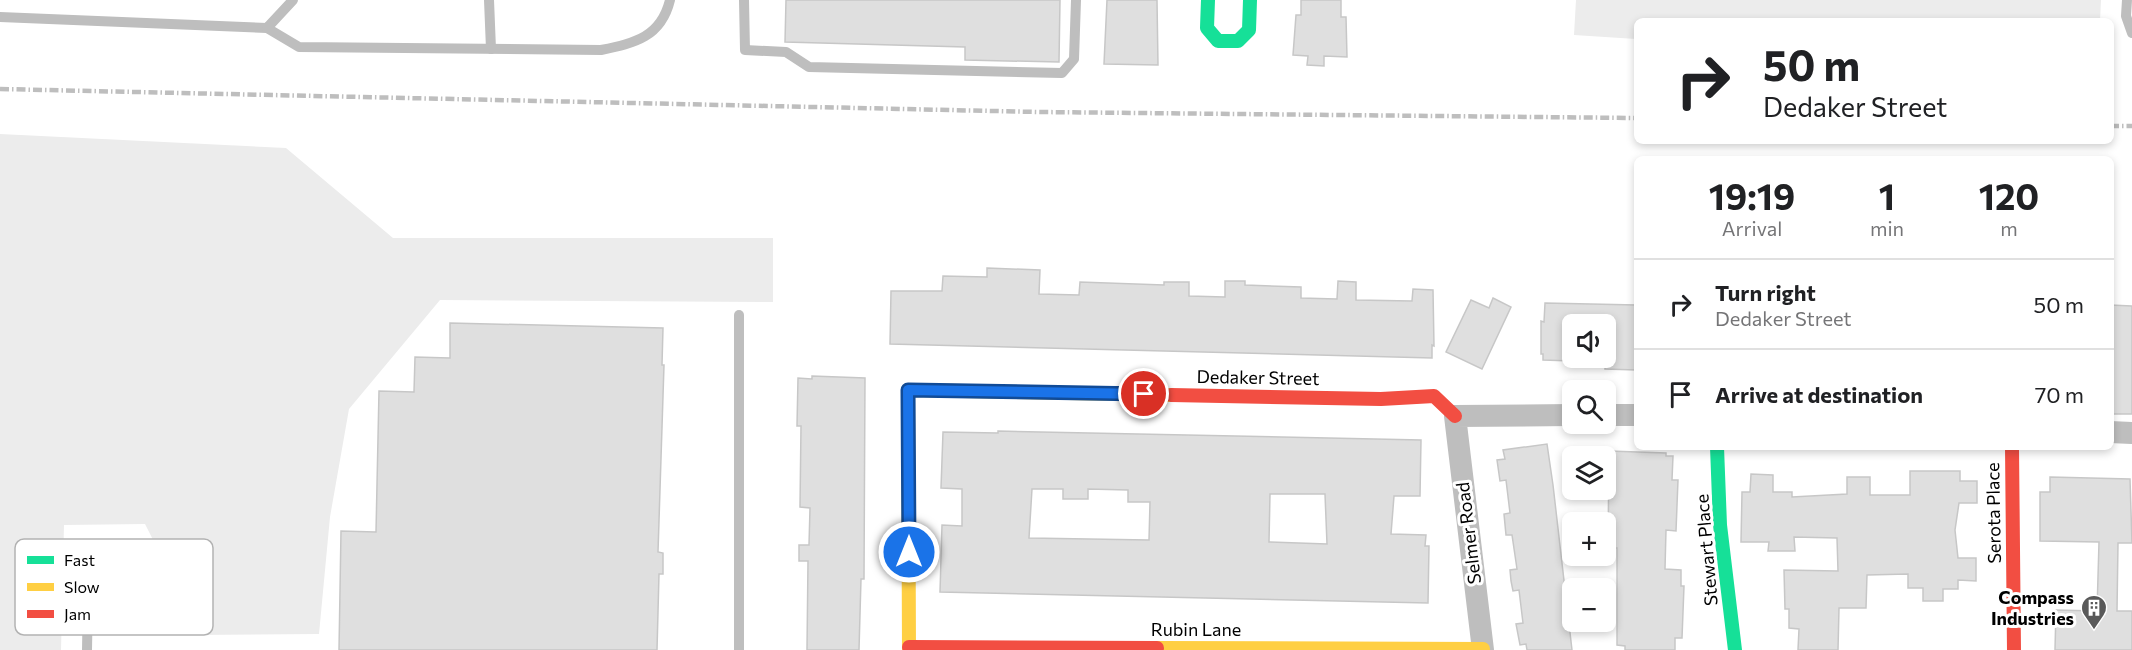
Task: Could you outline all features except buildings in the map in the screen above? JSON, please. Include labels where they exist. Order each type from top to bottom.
[{"type":"street","points":[[1208,0],[1207,28],[1218,41],[1238,41],[1249,30],[1250,0]]},
{"type":"street","name":"Dedaker Street","points":[[909,648],[908,390],[1381,399],[1434,396],[1455,416]]},
{"type":"street","points":[[1455,416],[1562,415]]},
{"type":"street","points":[[1616,415],[1634,415]]},
{"type":"street","name":"Selmer Road","points":[[1455,416],[1483,649]]},
{"type":"street","points":[[2114,432],[2132,433]]},
{"type":"street","name":"Stewart Place","points":[[1717,450],[1720,525],[1735,650]]},
{"type":"street","name":"Serota Place","points":[[2012,450],[2014,650]]},
{"type":"street","name":"Rubin Lane","points":[[909,648],[1483,649]]},
{"type":"lane","points":[[267,28],[293,0]]},
{"type":"lane","points":[[489,0],[492,49]]},
{"type":"lane","points":[[0,16],[267,28],[298,47],[601,51],[629,45],[657,30],[667,12],[670,0]]},
{"type":"lane","points":[[744,0],[745,50],[786,52],[809,67],[1062,73],[1074,59],[1076,0]]},
{"type":"lane","points":[[2127,0],[2126,16],[2132,33]]},
{"type":"lane","points":[[739,315],[739,650]]},
{"type":"lane","points":[[87,635],[87,650]]},
{"type":"shaded area","points":[[1576,0],[2101,0],[2100,18],[1634,18],[1634,39],[1574,35]]},
{"type":"shaded area","points":[[0,134],[286,148],[393,238],[773,238],[773,302],[440,300],[349,409],[330,517],[319,634],[213,635],[213,539],[153,539],[145,524],[64,525],[64,539],[15,539],[15,635],[61,635],[61,650],[0,650]]},
{"type":"railway","points":[[0,89],[1039,112],[1634,118]]},
{"type":"railway","points":[[2114,126],[2132,126]]},
{"type":"traffic: fast","points":[[1208,0],[1207,28],[1218,41],[1238,41],[1249,30],[1250,0]]},
{"type":"traffic: fast","points":[[1717,450],[1720,525],[1735,650]]},
{"type":"traffic: slow","points":[[909,650],[908,390],[1171,395]]},
{"type":"traffic: slow","points":[[1157,648],[1483,649]]},
{"type":"traffic: jam","points":[[1171,395],[1381,399],[1434,396],[1455,416]]},
{"type":"traffic: jam","points":[[2012,450],[2014,650]]},
{"type":"traffic: jam","points":[[909,647],[1157,648]]},
{"type":"place","name":"Compass Industries","points":[[2094,631]]},
{"type":"route","points":[[909,552],[908,390],[1144,394]]}]
